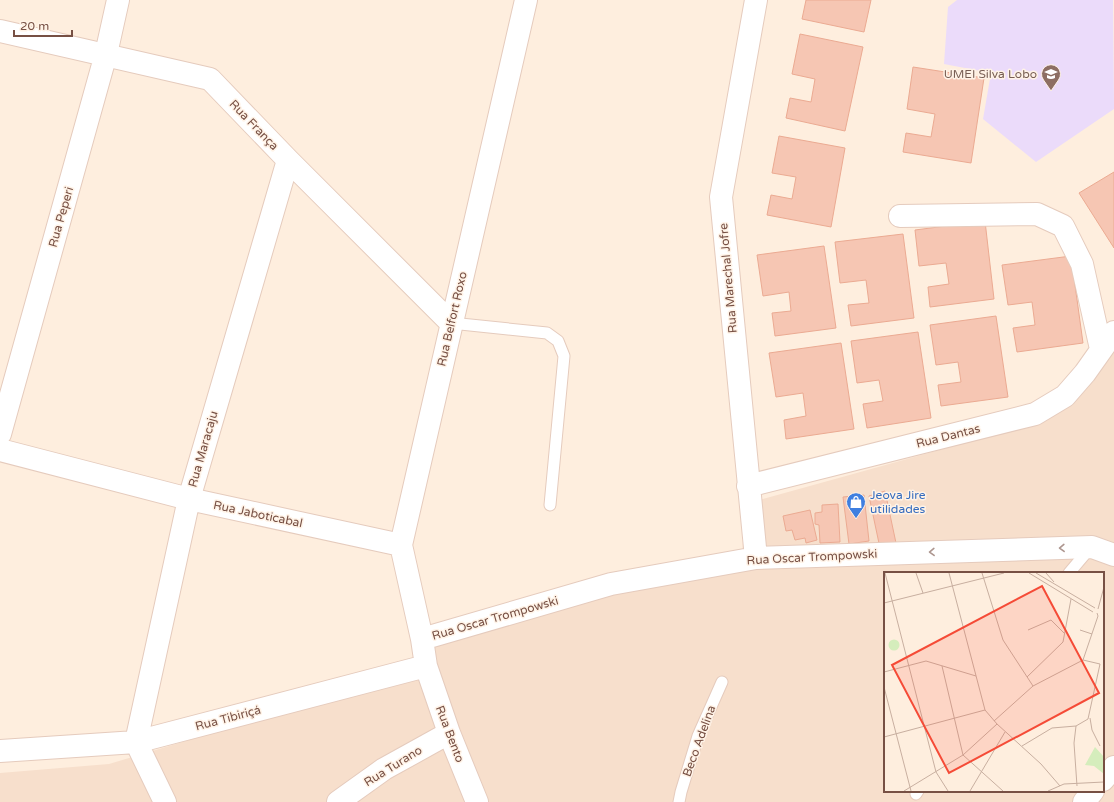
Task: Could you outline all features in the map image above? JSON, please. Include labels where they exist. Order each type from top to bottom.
[{"type":"street","name":"Rua Peperi","points":[[0,434],[106,54],[118,0]]},
{"type":"street","name":"Rua Belfort Roxo","points":[[422,639],[401,545],[526,0]]},
{"type":"street","name":"Rua Marechal Jofre","points":[[756,0],[720,197],[756,558]]},
{"type":"street","name":"Rua França","points":[[0,31],[210,79],[288,160],[451,323]]},
{"type":"street","name":"Rua Maracaju","points":[[136,742],[189,498],[288,160]]},
{"type":"street","points":[[900,216],[1037,214],[1064,226],[1082,264],[1101,349]]},
{"type":"street","name":"Rua Dantas","points":[[748,486],[1035,414],[1065,396],[1085,373],[1114,332]]},
{"type":"street","name":"Rua Jaboticabal","points":[[0,450],[189,498],[401,545]]},
{"type":"street","name":"Rua Oscar Trompowski","points":[[422,639],[610,584],[756,558],[1092,547],[1114,555]]},
{"type":"street","points":[[422,639],[426,666]]},
{"type":"street","name":"Rua Tibiriçá","points":[[0,751],[136,742],[426,666]]},
{"type":"street","name":"Rua Bento","points":[[426,666],[449,733],[477,802]]},
{"type":"street","name":"Rua Turano","points":[[338,802],[384,769],[449,733]]},
{"type":"street","points":[[136,742],[165,802]]},
{"type":"street","points":[[1104,779],[1114,767]]},
{"type":"street","points":[[1084,802],[1092,792]]},
{"type":"lane","points":[[451,323],[547,333],[558,341],[564,356],[550,505]]},
{"type":"lane","points":[[1070,572],[1092,547]]},
{"type":"lane","name":"Beco Adelina","points":[[679,802],[698,736],[722,682]]},
{"type":"shaded area","name":"UMEI Silva Lobo","points":[[957,0],[1113,0],[1114,109],[1036,162],[983,119],[991,73],[944,64],[948,7]]},
{"type":"shaded area","points":[[1114,344],[1114,802],[0,802],[0,773],[109,764],[376,684],[426,664],[425,641],[742,561],[745,504],[1048,420]]},
{"type":"building","points":[[806,0],[871,0],[864,32],[802,19]]},
{"type":"building","points":[[800,34],[863,47],[845,131],[786,118],[790,98],[811,102],[815,79],[792,74]]},
{"type":"building","points":[[913,67],[984,78],[971,163],[903,152],[906,133],[931,137],[935,114],[907,109]]},
{"type":"building","points":[[779,136],[845,148],[831,227],[767,215],[771,195],[792,199],[796,177],[772,173]]},
{"type":"building","points":[[1114,172],[1114,248],[1079,193]]},
{"type":"building","points":[[985,221],[994,299],[930,307],[928,287],[949,284],[946,263],[919,266],[915,230]]},
{"type":"building","points":[[903,234],[914,318],[851,326],[848,305],[869,303],[866,280],[840,283],[835,242]]},
{"type":"building","points":[[824,246],[836,328],[775,336],[772,313],[791,311],[789,292],[763,296],[757,255]]},
{"type":"building","points":[[1071,256],[1083,343],[1017,352],[1013,328],[1035,325],[1032,302],[1008,305],[1002,265]]},
{"type":"building","points":[[996,316],[1008,397],[941,406],[938,385],[961,382],[958,362],[936,365],[930,325]]},
{"type":"building","points":[[918,332],[931,418],[867,428],[863,404],[883,401],[879,380],[857,383],[851,341]]},
{"type":"building","points":[[841,343],[854,429],[786,439],[784,420],[806,416],[803,393],[776,397],[769,353]]},
{"type":"building","points":[[885,491],[896,543],[880,548],[869,496]]},
{"type":"building","name":"Jeova Jire utilidades","points":[[864,495],[869,541],[849,544],[843,497]]},
{"type":"building","points":[[838,504],[840,542],[820,543],[819,525],[815,524],[815,513],[822,512],[822,505]]},
{"type":"building","points":[[810,510],[817,540],[806,543],[805,538],[795,540],[792,530],[786,531],[783,516]]},
{"type":"place","name":"UMEI Silva Lobo","points":[[1051,91]]},
{"type":"place","name":"Jeova Jire utilidades","points":[[856,519]]}]
